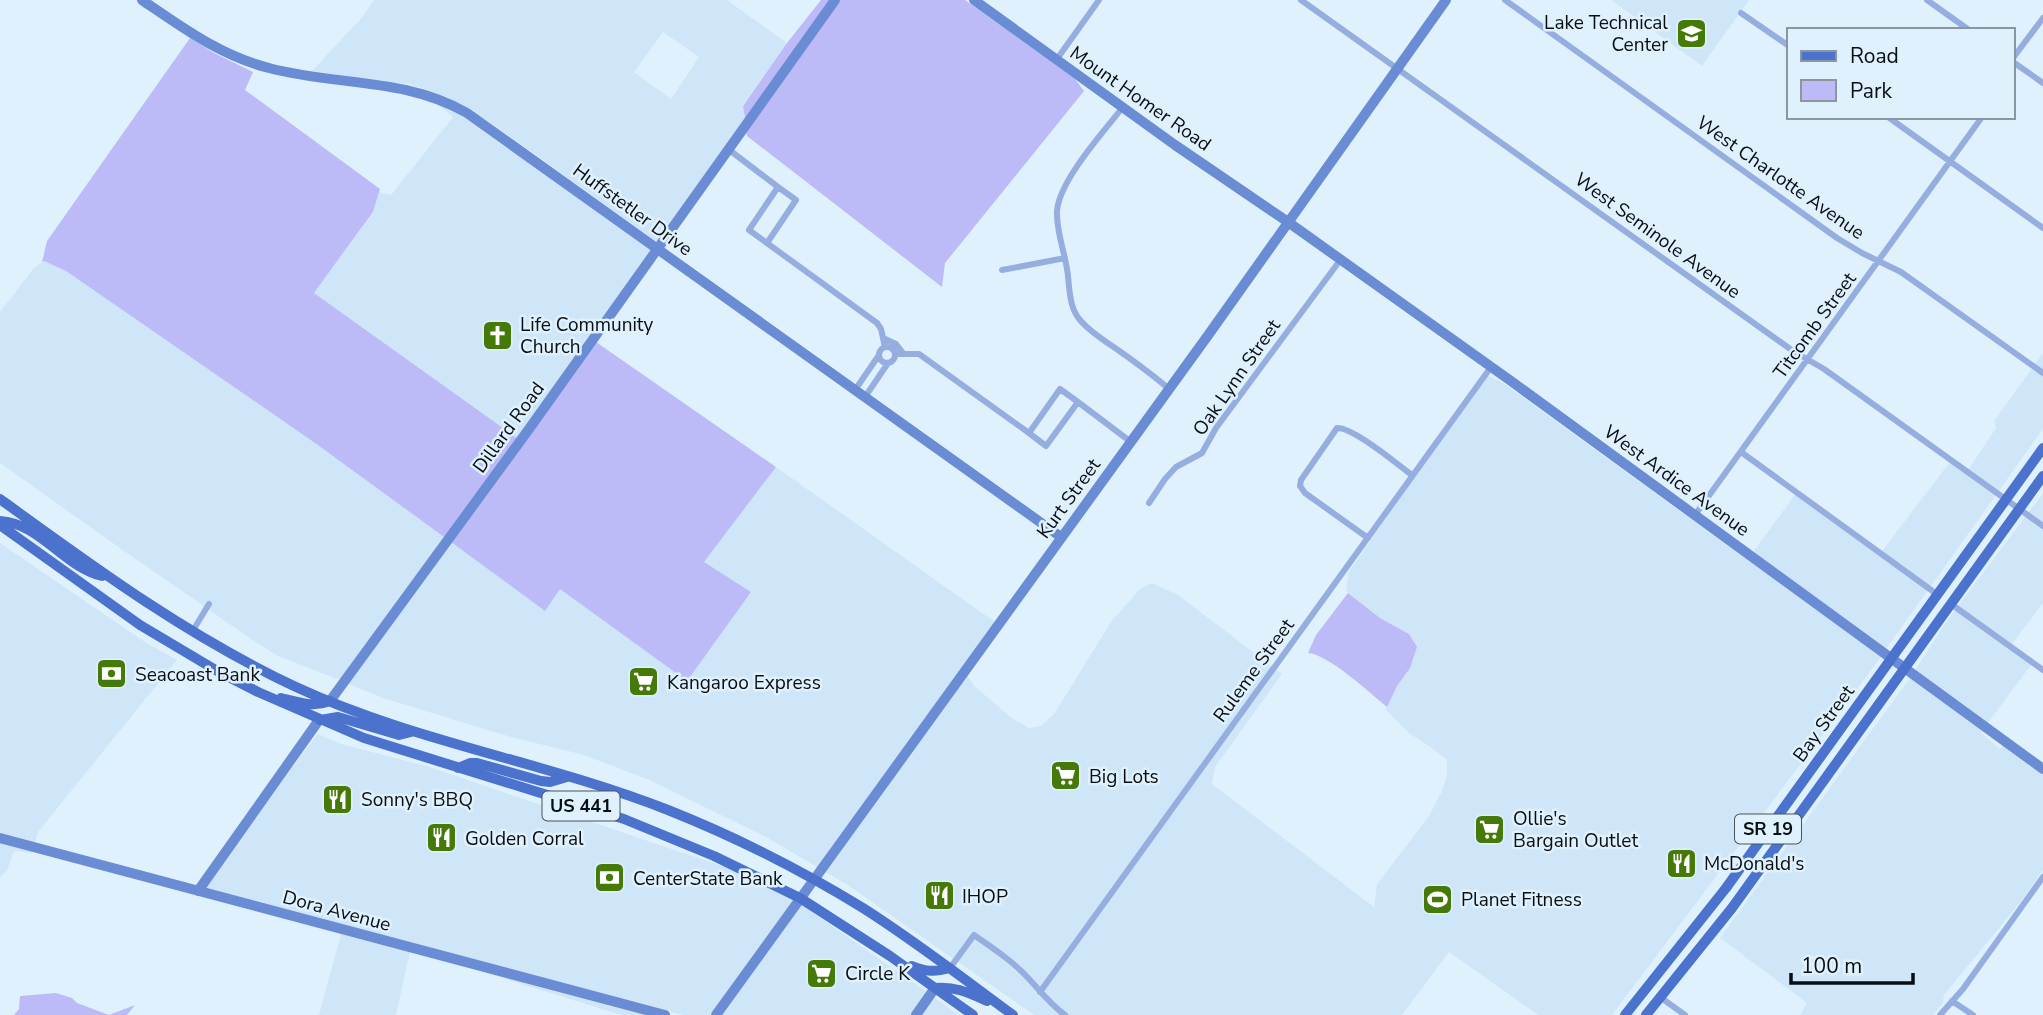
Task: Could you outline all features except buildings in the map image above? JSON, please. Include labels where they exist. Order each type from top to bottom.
[{"type":"main road","name":"Bay Street","points":[[1625,1015],[1699,923],[1938,595],[2002,497],[2043,448]]},
{"type":"main road","name":"Bay Street","points":[[1646,1015],[1712,934],[2043,476]]},
{"type":"main road","name":"US 441","points":[[2,502],[191,632],[267,673],[411,732],[624,794],[755,848],[814,878],[866,910],[1009,1012]]},
{"type":"main road","name":"US 441","points":[[0,523],[140,625],[258,692],[363,738],[653,830],[714,856],[800,898],[890,956],[973,1015]]},
{"type":"main road","points":[[0,523],[16,524],[80,567],[108,576]]},
{"type":"main road","points":[[258,692],[309,705],[321,705],[330,701]]},
{"type":"main road","points":[[319,720],[338,717],[399,735],[411,732]]},
{"type":"main road","points":[[458,768],[477,763],[550,782],[568,777]]},
{"type":"main road","points":[[890,956],[921,970],[936,972],[950,968]]},
{"type":"main road","points":[[935,988],[958,988],[1009,1012]]},
{"type":"street","name":"Huffstetler Drive","points":[[142,0],[201,40],[242,60],[280,71],[411,90],[459,108],[1061,537]]},
{"type":"street","name":"Dillard Road","points":[[330,701],[529,429],[835,0]]},
{"type":"street","points":[[1057,59],[1100,0]]},
{"type":"street","name":"West Seminole Avenue","points":[[1301,0],[1674,267],[2043,526]]},
{"type":"street","name":"Kurt Street","points":[[716,1015],[1170,389],[1446,0]]},
{"type":"street","name":"West Charlotte Avenue","points":[[1505,0],[1837,238],[1901,272],[2043,373]]},
{"type":"street","points":[[1927,0],[1966,28]]},
{"type":"street","name":"Mount Homer Road","points":[[978,1],[1175,145],[1288,222]]},
{"type":"street","points":[[1741,13],[1787,45]]},
{"type":"street","points":[[2015,57],[2043,18]]},
{"type":"street","points":[[2015,62],[2043,83]]},
{"type":"street","points":[[1123,107],[1081,162],[1059,199],[1057,215],[1071,304],[1080,321],[1170,389]]},
{"type":"street","points":[[1891,119],[2043,228]]},
{"type":"street","name":"Titcomb Street","points":[[1695,515],[1980,119]]},
{"type":"street","points":[[728,149],[796,200],[767,243]]},
{"type":"street","points":[[779,187],[748,230],[877,323],[885,347]]},
{"type":"street","name":"West Ardice Avenue","points":[[1288,222],[2043,769]]},
{"type":"street","points":[[1002,270],[1065,257]]},
{"type":"street","name":"Oak Lynn Street","points":[[1149,503],[1176,467],[1202,453],[1216,428],[1340,259]]},
{"type":"street","points":[[883,338],[896,344],[904,353]]},
{"type":"street","points":[[866,397],[888,363],[895,359],[893,349],[885,347]]},
{"type":"street","points":[[855,390],[885,347]]},
{"type":"street","points":[[895,354],[919,354],[1046,446],[1078,402]]},
{"type":"street","points":[[879,355],[881,360],[888,363]]},
{"type":"street","name":"Ruleme Street","points":[[1040,992],[1491,367]]},
{"type":"street","points":[[862,380],[872,387]]},
{"type":"street","points":[[1029,433],[1060,389],[1131,442]]},
{"type":"street","points":[[1368,538],[1305,493],[1300,486],[1301,480],[1337,428],[1355,433],[1412,475]]},
{"type":"street","points":[[1741,452],[1938,595]]},
{"type":"street","points":[[191,632],[209,604]]},
{"type":"street","points":[[1951,604],[2043,670]]},
{"type":"street","points":[[198,891],[319,720]]},
{"type":"street","points":[[1804,780],[1817,789]]},
{"type":"street","name":"Dora Avenue","points":[[0,838],[665,1015]]},
{"type":"street","points":[[1940,1015],[2043,877]]},
{"type":"street","points":[[1699,923],[1712,934]]},
{"type":"street","points":[[950,968],[974,935],[1003,955],[1065,1015]]},
{"type":"street","points":[[916,1015],[935,988]]},
{"type":"street","points":[[1660,997],[1685,1015]]},
{"type":"street","points":[[1952,1001],[1973,1015]]},
{"type":"shaded area","points":[[374,0],[727,0],[787,43],[743,105],[745,118],[657,242],[461,104],[412,85],[312,71],[363,16]],"holes":[[[663,32],[699,57],[671,99],[634,72]]]},
{"type":"shaded area","name":"Lake Technical Center","points":[[1611,0],[1749,0],[1702,66]]},
{"type":"shaded area","points":[[434,102],[464,117],[651,249],[517,438],[314,293],[373,213],[379,192],[391,195],[453,117]]},
{"type":"shaded area","points":[[44,261],[66,271],[315,443],[444,537],[340,680],[278,656],[254,641],[0,463],[0,312],[34,268]]},
{"type":"shaded area","points":[[2043,353],[2043,429],[1886,649],[1753,552],[1797,492],[1882,551],[1950,462],[1966,473],[1996,428],[1994,421]]},
{"type":"shaded area","points":[[1484,374],[1503,383],[1881,657],[1612,1015],[1538,1015],[1449,952],[1402,1015],[1034,1015],[824,871],[967,675],[974,686],[1012,718],[1029,728],[1041,726],[1054,714],[1111,622],[1140,589],[1152,583],[1178,595],[1282,674],[1215,767],[1212,784],[1374,907],[1377,884],[1429,816],[1442,791],[1447,775],[1447,760],[1409,733],[1386,710],[1397,686],[1409,634],[1380,618],[1346,591],[1349,572]]},
{"type":"shaded area","points":[[776,467],[995,622],[817,867],[768,838],[647,779],[584,755],[511,737],[386,699],[348,684],[451,542],[545,611],[560,588],[687,681],[704,562]]},
{"type":"shaded area","points":[[2043,493],[2043,603],[2012,644],[2034,661],[1987,724],[1915,670],[1947,621]]},
{"type":"shaded area","points":[[0,543],[145,642],[177,660],[38,832],[35,843],[0,833]]},
{"type":"shaded area","points":[[1910,678],[1982,731],[1981,733],[2000,749],[2003,746],[2043,775],[2043,870],[2022,900],[1944,995],[1944,1002],[1933,1015],[1800,1015],[1807,1003],[1720,938]]},
{"type":"shaded area","points":[[318,734],[341,744],[426,766],[731,869],[793,900],[710,1015],[683,1015],[205,888]]},
{"type":"shaded area","points":[[0,843],[32,853],[14,851],[7,870],[0,877]]},
{"type":"shaded area","points":[[800,904],[927,992],[911,1015],[721,1015]]},
{"type":"shaded area","points":[[341,934],[410,952],[396,1015],[319,1015]]},
{"type":"shaded area","points":[[474,969],[646,1015],[621,1015]]},
{"type":"shaded area","points":[[934,997],[958,1015],[921,1015]]},
{"type":"green space","points":[[821,0],[830,0],[745,118],[743,106]]},
{"type":"green space","points":[[840,0],[965,0],[1075,79],[1084,91],[945,263],[942,287],[747,136],[746,131]]},
{"type":"green space","points":[[190,38],[253,72],[245,90],[380,189],[373,212],[314,293],[517,438],[444,537],[315,443],[66,271],[42,262],[47,241]]},
{"type":"green space","points":[[596,342],[776,467],[704,562],[751,592],[687,681],[560,589],[545,611],[451,542]]},
{"type":"green space","points":[[1348,593],[1380,618],[1409,634],[1417,647],[1410,668],[1387,707],[1337,667],[1308,653],[1316,635]]},
{"type":"green space","points":[[56,993],[109,1015],[14,1015],[19,1009],[20,996]]},
{"type":"green space","points":[[135,1005],[127,1015],[109,1015]]},
{"type":"place","name":"Lake Technical Center","points":[[1691,33]]},
{"type":"place","name":"Life Community Church","points":[[497,335]]},
{"type":"place","name":"Seacoast Bank","points":[[112,674]]},
{"type":"place","name":"Kangaroo Express","points":[[644,682]]},
{"type":"place","name":"Big Lots","points":[[1066,776]]},
{"type":"place","name":"Sonny's BBQ","points":[[338,799]]},
{"type":"place","name":"Ollie's Bargain Outlet","points":[[1490,829]]},
{"type":"place","name":"Golden Corral","points":[[442,838]]},
{"type":"place","name":"McDonald's","points":[[1681,863]]},
{"type":"place","name":"CenterState Bank","points":[[610,878]]},
{"type":"place","name":"IHOP","points":[[939,896]]},
{"type":"place","name":"Planet Fitness","points":[[1438,899]]},
{"type":"place","name":"Circle K","points":[[822,973]]}]
